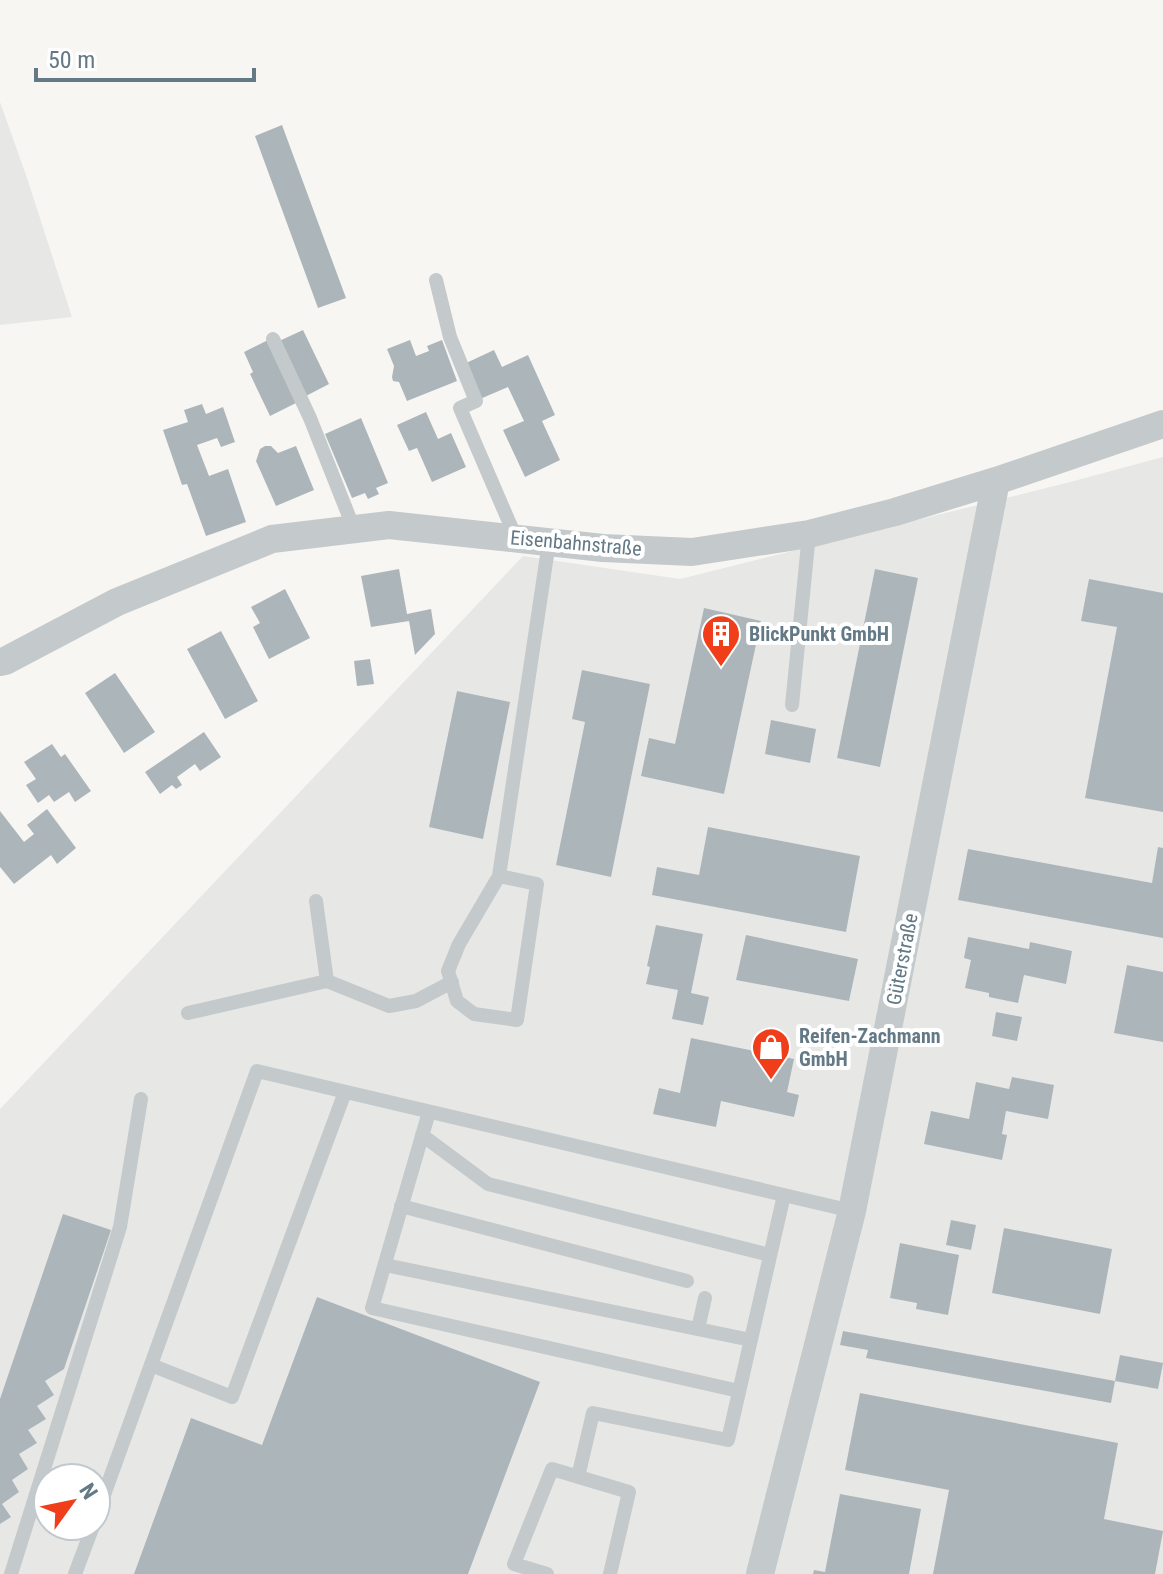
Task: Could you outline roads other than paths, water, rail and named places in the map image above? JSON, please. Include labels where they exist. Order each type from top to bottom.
[{"type":"street","name":"Eisenbahnstraße","points":[[0,662],[117,602],[272,539],[389,525],[603,548],[692,552],[809,534],[895,512],[1163,424]]},
{"type":"street","name":"Güterstraße","points":[[760,1574],[852,1211],[996,481]]},
{"type":"lane","points":[[436,280],[450,337],[476,401],[460,408],[516,538]]},
{"type":"lane","points":[[273,339],[310,418],[354,529]]},
{"type":"lane","points":[[792,705],[809,534]]},
{"type":"lane","points":[[499,876],[537,884],[517,1020],[474,1014],[457,1001],[448,971],[459,944],[499,876],[549,542]]},
{"type":"lane","points":[[316,901],[327,981]]},
{"type":"lane","points":[[188,1013],[327,981],[389,1006],[416,1001],[452,982]]},
{"type":"lane","points":[[112,1473],[257,1071],[852,1211]]},
{"type":"lane","points":[[151,1365],[232,1397],[345,1092]]},
{"type":"lane","points":[[11,1574],[120,1227],[141,1099]]},
{"type":"lane","points":[[429,1112],[372,1308],[739,1391]]},
{"type":"lane","points":[[422,1135],[488,1184],[770,1255]]},
{"type":"lane","points":[[578,1477],[593,1413],[728,1440],[784,1195]]},
{"type":"lane","points":[[401,1206],[687,1281]]},
{"type":"lane","points":[[385,1265],[751,1340]]},
{"type":"lane","points":[[698,1329],[705,1298]]},
{"type":"lane","points":[[547,1574],[514,1564],[552,1469],[629,1492],[610,1574]]},
{"type":"lane","points":[[75,1574],[87,1542]]},
{"type":"place","name":"BlickPunkt GmbH","points":[[721,668]]},
{"type":"place","name":"Reifen-Zachmann GmbH","points":[[771,1081]]}]
